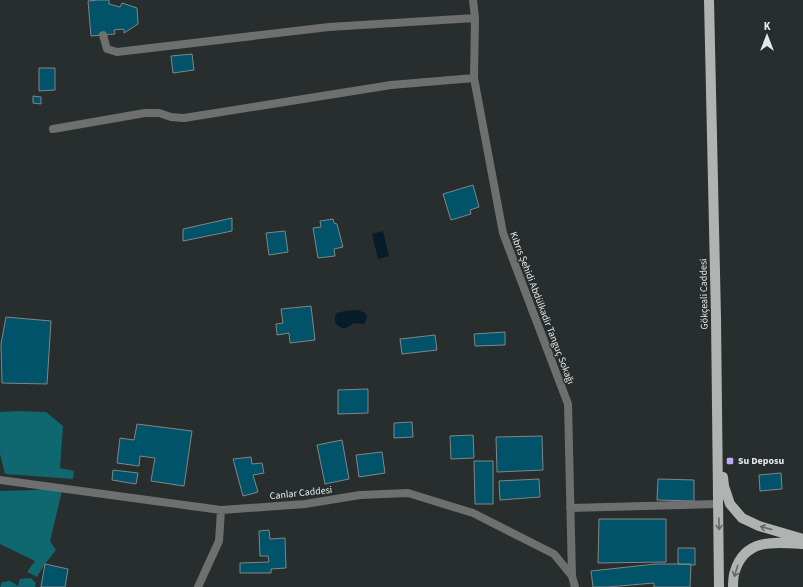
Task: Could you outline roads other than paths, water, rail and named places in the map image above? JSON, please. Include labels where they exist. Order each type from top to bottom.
[{"type":"main road","name":"Gökçeali Caddesi","points":[[709,0],[716,302],[719,587]]},
{"type":"main road","points":[[718,443],[724,486],[730,504],[742,518],[758,526],[803,539]]},
{"type":"main road","points":[[733,587],[735,571],[742,557],[752,548],[764,544],[803,544]]},
{"type":"street","name":"Kıbrıs Şehidi Abdülkadir Tanguç Sokağı","points":[[473,0],[475,18],[474,78],[503,233],[568,404],[572,576]]},
{"type":"street","points":[[103,35],[107,49],[117,52],[329,26],[475,18]]},
{"type":"street","points":[[52,129],[144,113],[159,113],[171,117],[184,118],[391,85],[474,78]]},
{"type":"street","name":"Canlar Caddesi","points":[[0,480],[221,510],[305,504],[360,496],[408,493],[473,514],[554,554],[572,576],[575,587]]},
{"type":"street","points":[[570,508],[718,504]]},
{"type":"street","points":[[198,587],[219,541],[221,510]]},
{"type":"place","name":"Su Deposu","points":[[730,461]]}]
